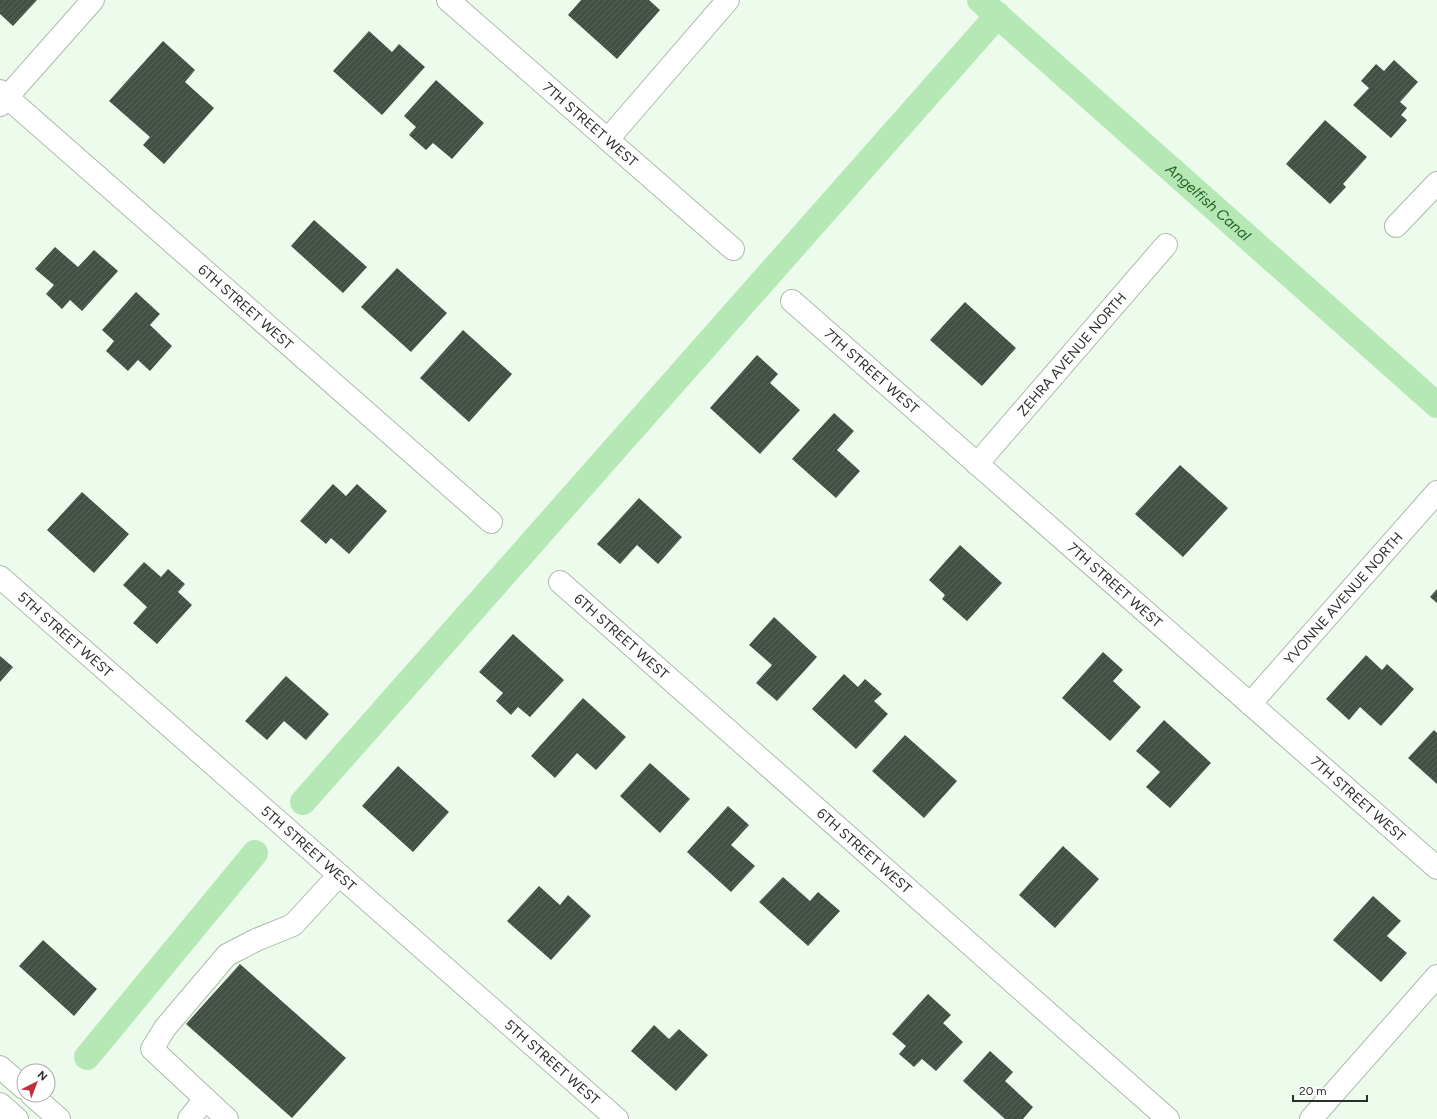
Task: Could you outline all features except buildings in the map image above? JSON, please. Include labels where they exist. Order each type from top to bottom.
[{"type":"street","points":[[2,98],[93,0]]},
{"type":"street","name":"7TH STREET WEST","points":[[448,0],[733,249]]},
{"type":"street","points":[[608,139],[728,0]]},
{"type":"street","name":"6TH STREET WEST","points":[[2,98],[491,522]]},
{"type":"street","points":[[1396,226],[1437,183]]},
{"type":"street","name":"ZEHRA AVENUE NORTH","points":[[977,464],[1166,245]]},
{"type":"street","name":"7TH STREET WEST","points":[[792,301],[1437,868]]},
{"type":"street","name":"YVONNE AVENUE NORTH","points":[[1250,704],[1437,492]]},
{"type":"street","name":"5TH STREET WEST","points":[[0,577],[617,1119]]},
{"type":"street","name":"6TH STREET WEST","points":[[560,582],[1168,1119]]},
{"type":"street","points":[[227,1119],[152,1049],[165,1028],[227,955],[256,940],[293,924],[339,875]]},
{"type":"street","points":[[1312,1119],[1437,976]]},
{"type":"street","points":[[0,1067],[16,1081]]},
{"type":"street","points":[[189,1119],[205,1099]]},
{"type":"street","points":[[41,1103],[59,1119]]},
{"type":"street","points":[[0,1104],[17,1119]]},
{"type":"waterway","name":"Angelfish Canal","points":[[980,0],[1437,405]]},
{"type":"waterway","points":[[303,802],[998,15]]},
{"type":"waterway","points":[[87,1057],[255,853]]}]
